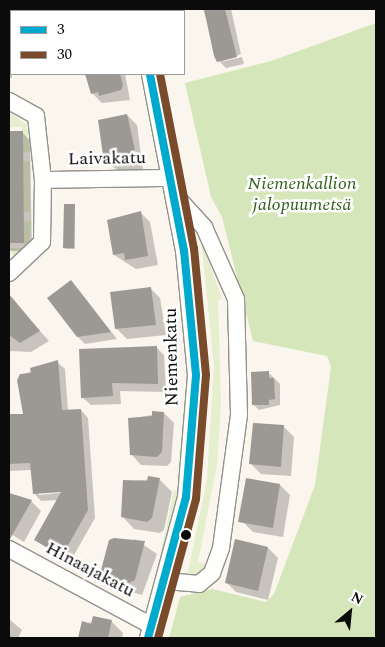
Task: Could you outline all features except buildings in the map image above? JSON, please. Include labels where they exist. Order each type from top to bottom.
[{"type":"street","name":"Niemenkatu","points":[[150,75],[173,186],[194,333],[196,375],[186,497],[166,581],[150,632]]},
{"type":"street","points":[[9,101],[36,116],[43,180],[42,242],[9,273]]},
{"type":"street","name":"Laivakatu","points":[[43,180],[173,186]]},
{"type":"street","points":[[166,581],[199,584],[212,573],[221,548],[239,414],[236,299],[204,226],[173,186]]},
{"type":"street","name":"Hinaajakatu","points":[[9,549],[150,632]]},
{"type":"green space","name":"Niemenkallion jalopuumetsä","points":[[376,23],[376,638],[169,638],[180,597],[212,589],[266,602],[274,594],[315,485],[331,367],[327,356],[253,341],[222,217],[211,197],[185,83],[271,61]]},
{"type":"green space","points":[[9,112],[27,125],[30,152],[23,153],[22,127],[9,127]]},
{"type":"green space","points":[[23,161],[30,161],[30,212],[23,213],[16,191],[9,192],[9,185],[23,184]]},
{"type":"green space","points":[[23,221],[31,222],[29,245],[14,258],[9,248],[24,248]]},
{"type":"green space","points":[[201,239],[222,299],[218,300],[221,405],[217,465],[198,562],[209,565],[201,577],[187,577],[207,479],[214,366]]},
{"type":"green space","points":[[194,261],[205,334],[207,386],[199,481],[204,386]]},
{"type":"green space","points":[[186,386],[190,387],[177,483]]},
{"type":"green space","points":[[174,490],[178,491],[160,581],[155,580]]},
{"type":"transit line","name":"3","points":[[148,638],[186,497],[196,375],[184,251],[150,75]]},
{"type":"transit line","name":"30","points":[[158,638],[196,499],[206,375],[194,249],[160,75]]}]
